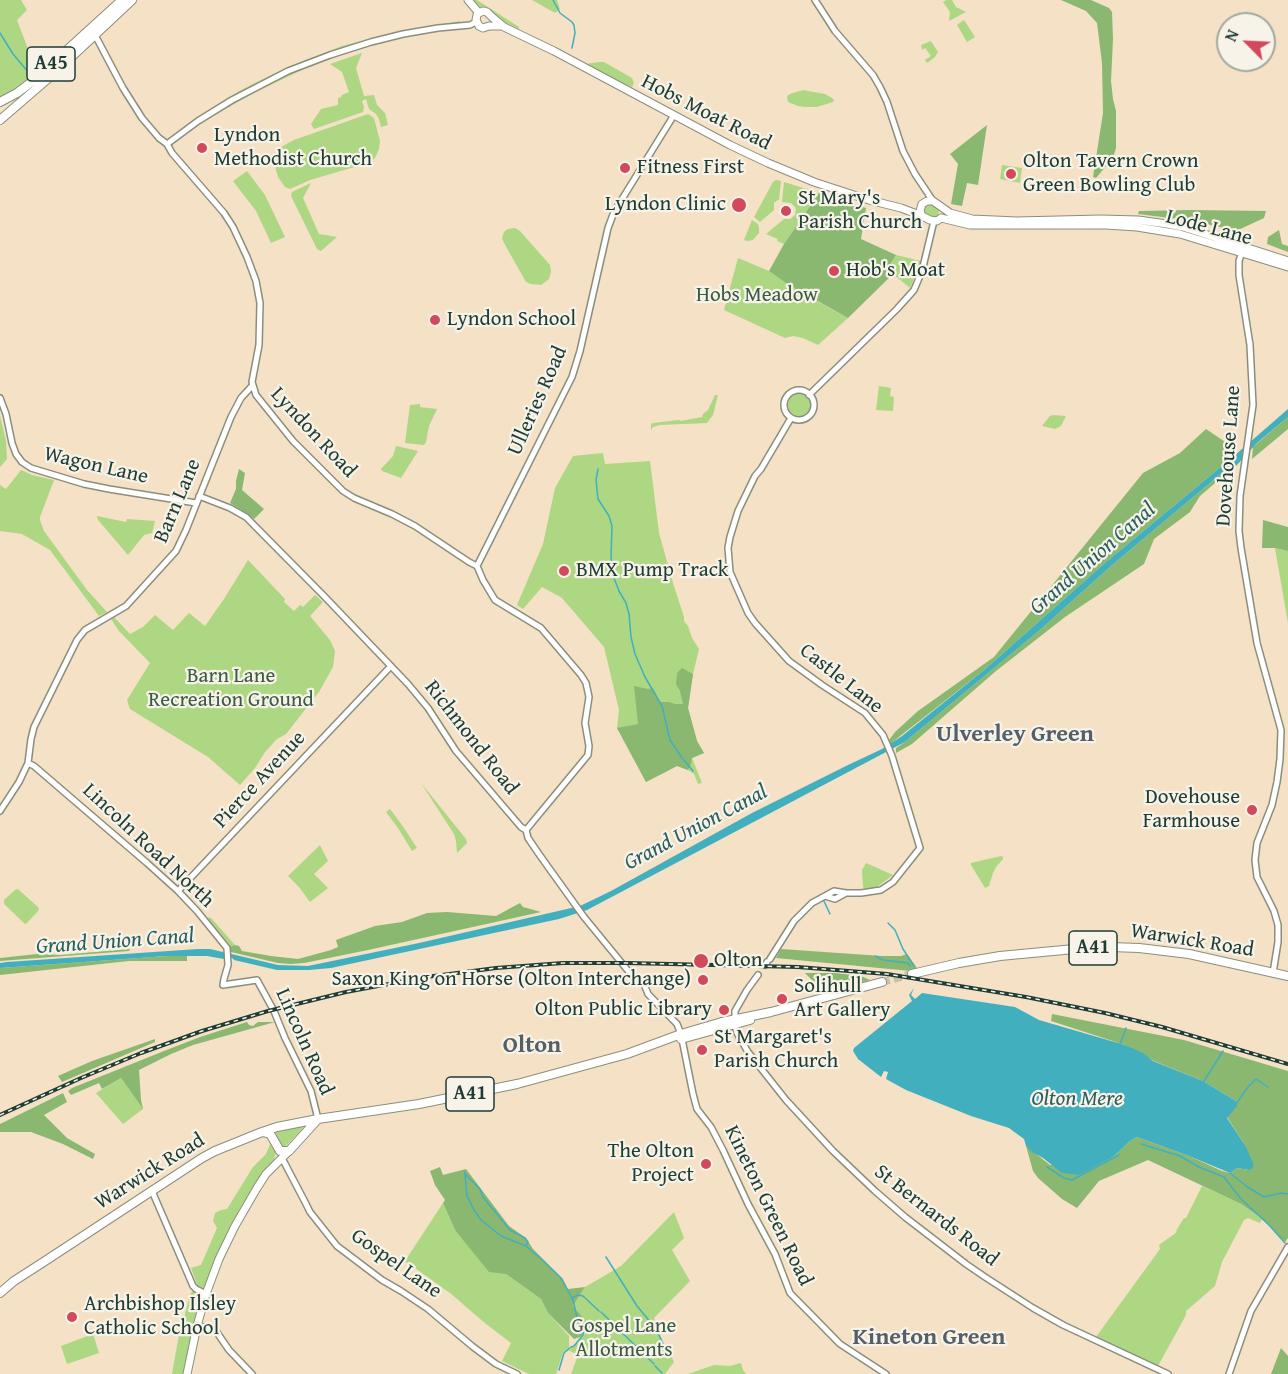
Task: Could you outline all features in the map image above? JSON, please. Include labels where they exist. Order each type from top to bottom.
[{"type":"highway","name":"A45","points":[[0,102],[33,81],[122,0]]},
{"type":"highway","name":"A45","points":[[0,120],[132,0]]},
{"type":"highway","points":[[33,81],[45,75],[90,34],[95,35]]},
{"type":"highway","name":"Warwick Road","points":[[912,974],[1000,956],[1111,947],[1189,954],[1288,976]]},
{"type":"highway","name":"A41","points":[[301,1139],[307,1126],[318,1119],[419,1104],[558,1073],[882,982]]},
{"type":"highway","name":"A41","points":[[283,1153],[319,1125],[336,1116]]},
{"type":"highway","name":"Warwick Road","points":[[0,1293],[14,1281],[215,1151],[277,1127],[307,1126]]},
{"type":"highway","points":[[262,1132],[272,1137],[277,1127]]},
{"type":"highway","name":"Gospel Lane","points":[[272,1137],[283,1153]]},
{"type":"main road","points":[[468,0],[479,13]]},
{"type":"main road","points":[[486,11],[489,13],[492,17],[489,26],[482,27],[476,22],[479,13],[486,11]]},
{"type":"main road","name":"Hobs Moat Road","points":[[492,17],[504,27],[674,116],[787,171],[851,194],[901,208],[922,208]]},
{"type":"main road","name":"Hobs Moat Road","points":[[489,26],[504,27]]},
{"type":"main road","points":[[922,208],[933,201]]},
{"type":"main road","name":"Lode Lane","points":[[933,201],[950,213],[972,219],[998,221],[1101,219],[1157,222],[1183,228],[1288,267]]},
{"type":"main road","name":"Lode Lane","points":[[922,208],[937,220],[970,225],[1137,227],[1179,234],[1288,261]]},
{"type":"main road","points":[[937,220],[943,214],[942,208]]},
{"type":"main road","points":[[187,1374],[197,1326],[219,1259],[245,1208],[266,1174],[283,1153]]},
{"type":"street","points":[[815,0],[835,31],[873,75],[887,102],[903,151],[933,201]]},
{"type":"street","points":[[167,144],[232,100],[288,71],[370,42],[438,28],[470,25],[476,22]]},
{"type":"street","name":"Lyndon Road","points":[[95,35],[142,118],[167,144],[228,220],[247,257],[256,281],[260,303],[260,334],[252,378],[252,386],[256,395],[293,441],[343,491],[404,520],[477,566]]},
{"type":"street","name":"Ulleries Road","points":[[477,566],[572,378],[611,219],[674,116]]},
{"type":"street","points":[[922,208],[923,185]]},
{"type":"street","points":[[791,418],[802,420],[810,415],[814,405],[810,395],[914,290],[937,220]]},
{"type":"street","name":"Dovehouse Lane","points":[[1243,250],[1239,261],[1239,275],[1250,345],[1253,390],[1239,515],[1240,549],[1257,643],[1276,705],[1281,730],[1277,782],[1272,805],[1256,846],[1255,860],[1257,877],[1274,911],[1278,925],[1273,973]]},
{"type":"street","name":"Barn Lane","points":[[28,764],[34,727],[77,640],[85,630],[126,606],[167,563],[180,544],[231,417],[241,398],[252,386]]},
{"type":"street","name":"Castle Lane","points":[[735,1022],[737,1008],[800,914],[823,896],[872,892],[885,888],[893,882],[920,848],[886,741],[879,729],[865,713],[789,662],[748,613],[730,572],[728,548],[738,510],[755,476],[791,418],[785,410],[784,402],[787,396],[795,391],[801,390],[810,395]]},
{"type":"street","name":"Wagon Lane","points":[[0,398],[16,454],[31,468],[84,484],[196,503]]},
{"type":"street","name":"Richmond Road","points":[[199,496],[230,508],[246,518],[391,666],[428,708],[456,751],[526,830],[528,838],[581,913],[634,978],[644,984],[648,994],[677,1024],[681,1037]]},
{"type":"street","points":[[477,566],[495,600],[541,628],[581,675],[589,691],[585,723],[588,754],[526,830]]},
{"type":"street","name":"Pierce Avenue","points":[[178,891],[391,666]]},
{"type":"street","points":[[0,811],[2,804],[19,782],[28,764]]},
{"type":"street","name":"Lincoln Road North","points":[[28,764],[34,766],[178,891],[202,917],[227,948],[228,965],[223,985],[257,980]]},
{"type":"street","name":"Lincoln Road","points":[[257,980],[311,1091],[318,1119]]},
{"type":"street","name":"St Bernards Road","points":[[735,1022],[738,1037],[748,1052],[799,1115],[833,1151],[905,1217],[966,1264],[1033,1308],[1063,1325],[1168,1374]]},
{"type":"street","name":"Kineton Green Road","points":[[681,1037],[698,1109],[720,1143],[748,1204],[775,1254],[790,1293],[840,1344],[886,1374]]},
{"type":"street","name":"Gospel Lane","points":[[283,1153],[310,1212],[337,1246],[382,1280],[428,1309],[496,1364],[517,1374]]},
{"type":"street","points":[[152,1191],[193,1286],[199,1292],[206,1294]]},
{"type":"street","points":[[1228,1374],[1251,1311],[1288,1247]]},
{"type":"street","points":[[197,1326],[216,1331],[252,1374]]},
{"type":"green space","points":[[0,0],[21,0],[27,10],[17,20],[28,49],[44,67],[0,97]]},
{"type":"green space","points":[[472,0],[477,0],[519,29],[501,21],[489,9],[482,8]]},
{"type":"green space","points":[[532,0],[557,0],[560,9],[555,13]]},
{"type":"green space","points":[[952,0],[956,7],[966,12],[949,21],[950,12],[943,2]]},
{"type":"green space","points":[[1061,0],[1091,0],[1109,8],[1112,12],[1111,81],[1116,111],[1116,148],[1113,158],[1096,178],[1093,177],[1103,113],[1102,63],[1097,23],[1086,11]]},
{"type":"green space","points":[[964,20],[975,37],[967,42],[957,25]]},
{"type":"green space","points":[[460,21],[460,23],[417,29],[323,55],[212,108],[267,77],[342,46],[395,32]]},
{"type":"green space","points":[[931,41],[938,52],[927,63],[925,60],[931,56],[925,48],[922,50],[921,45]]},
{"type":"green space","points":[[343,53],[258,91],[179,138],[223,107],[262,86],[300,68]]},
{"type":"green space","points":[[362,53],[356,68],[364,96],[374,95],[377,105],[385,113],[388,125],[381,127],[376,114],[369,109],[366,99],[362,101],[363,112],[314,129],[311,124],[321,109],[338,105],[338,98],[349,92],[342,72],[330,64]]},
{"type":"green space","points":[[604,62],[632,78],[634,83],[632,87],[586,64]]},
{"type":"green space","points":[[803,90],[825,94],[834,100],[817,107],[798,106],[788,102],[787,96]]},
{"type":"green space","points":[[368,114],[374,118],[380,141],[375,158],[368,163],[310,180],[290,189],[285,187],[278,177],[274,163],[281,147],[294,140]]},
{"type":"green space","points":[[987,125],[978,185],[967,183],[962,206],[951,204],[958,164],[950,154]]},
{"type":"green space","name":"Olton Tavern Crown Green Bowling Club","points":[[1002,165],[1022,168],[1020,183],[1000,179]]},
{"type":"green space","points":[[247,171],[265,195],[285,237],[271,243],[256,211],[233,181]]},
{"type":"green space","points":[[776,180],[781,181],[779,200],[774,203],[774,210],[760,222],[754,217]]},
{"type":"green space","points":[[784,182],[819,193],[784,244],[766,234],[784,219],[790,219],[795,215],[796,208],[791,203],[782,202]]},
{"type":"green space","points":[[311,183],[303,198],[319,234],[337,237],[321,251],[317,249],[291,196],[292,192]]},
{"type":"green space","points":[[819,193],[866,208],[861,239],[896,255],[887,270],[893,274],[848,318],[789,285],[769,271],[784,244]]},
{"type":"green space","points":[[927,204],[938,209],[937,218],[923,211]]},
{"type":"green space","points":[[1139,211],[1266,211],[1264,218],[1236,231],[1194,221],[1138,214]]},
{"type":"green space","points":[[752,220],[758,224],[759,233],[753,240],[744,240]]},
{"type":"green space","points":[[515,228],[550,265],[549,279],[541,285],[526,282],[504,243],[502,238],[504,232]]},
{"type":"green space","points":[[1279,230],[1282,244],[1288,246],[1288,252],[1267,244],[1268,237]]},
{"type":"green space","points":[[896,255],[921,261],[910,288],[887,271]]},
{"type":"green space","name":"Hobs Meadow","points":[[738,258],[769,271],[848,318],[818,345],[803,338],[793,336],[785,338],[724,310]]},
{"type":"green space","points":[[879,386],[891,388],[890,396],[894,397],[893,411],[876,410]]},
{"type":"green space","points":[[800,393],[808,397],[812,405],[808,413],[800,417],[792,413],[788,405],[792,397]]},
{"type":"green space","points":[[715,395],[718,395],[713,415],[707,423],[660,425],[651,430],[653,423],[702,417]]},
{"type":"green space","points":[[420,404],[420,407],[437,409],[429,426],[426,442],[424,445],[405,443],[410,405]]},
{"type":"green space","points":[[0,416],[6,441],[7,459],[0,467]]},
{"type":"green space","points":[[1050,416],[1066,416],[1061,426],[1055,429],[1042,426]]},
{"type":"green space","points":[[1288,417],[1288,429],[1252,459],[1253,447]]},
{"type":"green space","points":[[1206,429],[1234,448],[1234,456],[1106,562],[983,671],[890,744],[889,740],[895,732],[918,711],[994,657],[1143,473],[1180,453]]},
{"type":"green space","points":[[396,446],[418,451],[401,478],[381,469],[393,456]]},
{"type":"green space","points":[[603,453],[605,464],[650,461],[659,533],[684,621],[699,649],[688,708],[697,741],[704,753],[692,758],[702,783],[698,784],[694,774],[677,766],[646,782],[617,728],[619,710],[604,647],[562,598],[542,587],[523,609],[517,605],[543,544],[555,488],[573,456]]},
{"type":"green space","points":[[1235,466],[1200,496],[1190,512],[1154,539],[1144,564],[1065,617],[996,671],[912,744],[896,753],[896,748],[1040,630],[1111,566],[1229,467]]},
{"type":"green space","points":[[239,469],[245,473],[242,490],[264,509],[254,519],[230,503],[236,489]]},
{"type":"green space","points":[[21,470],[54,480],[40,517],[44,531],[87,590],[107,612],[99,616],[50,550],[22,534],[0,531],[0,485],[6,489]]},
{"type":"green space","points":[[97,516],[126,522],[127,519],[155,521],[152,533],[144,535],[128,555]]},
{"type":"green space","points":[[1263,520],[1288,527],[1288,551],[1262,548]]},
{"type":"green space","points":[[1275,548],[1288,551],[1288,623]]},
{"type":"green space","name":"Barn Lane Recreation Ground","points":[[248,560],[294,611],[300,605],[303,607],[315,595],[323,602],[310,616],[330,640],[335,651],[333,667],[319,692],[286,734],[277,739],[265,752],[240,785],[208,757],[130,709],[127,700],[150,663],[119,631],[111,619],[114,617],[130,634],[143,627],[155,615],[173,630],[189,613],[205,626]]},
{"type":"green space","points":[[682,668],[693,674],[688,708],[697,741],[704,753],[692,758],[688,770],[677,766],[646,782],[617,728],[638,724],[634,686],[653,688],[660,702],[683,704],[676,684],[677,673]]},
{"type":"green space","points":[[421,783],[466,839],[467,843],[457,853],[454,834]]},
{"type":"green space","points":[[390,809],[417,848],[412,851],[386,812]]},
{"type":"green space","points":[[320,845],[328,861],[314,874],[328,888],[310,902],[288,876]]},
{"type":"green space","points":[[1001,856],[1003,859],[996,867],[989,886],[985,888],[971,863]]},
{"type":"green space","points":[[866,863],[893,875],[877,887],[865,889],[862,870]]},
{"type":"green space","points":[[18,889],[39,908],[25,924],[4,904],[4,900]]},
{"type":"green space","points":[[520,903],[523,907],[541,912],[304,963],[278,963],[231,952],[230,947],[235,945],[239,946],[242,951],[298,959],[338,947],[336,940],[375,926],[402,922],[427,913],[447,912],[496,916]]},
{"type":"green space","points":[[209,917],[235,945],[230,947],[208,919]]},
{"type":"green space","points":[[130,949],[129,951],[0,961],[0,958],[37,954],[60,955]]},
{"type":"green space","points":[[781,949],[882,956],[907,954],[917,968],[910,971],[776,958]]},
{"type":"green space","points":[[187,956],[187,961],[129,961],[0,975],[0,968]]},
{"type":"green space","points":[[805,973],[835,973],[861,976],[870,980],[832,990],[824,989],[823,985],[815,983]]},
{"type":"green space","points":[[1052,1014],[1184,1040],[1288,1071],[1288,1238],[1285,1242],[1261,1218],[1241,1204],[1148,1160],[1099,1181],[1077,1208],[1062,1199],[1038,1178],[1033,1171],[1026,1146],[1050,1165],[1114,1156],[1137,1137],[1222,1171],[1230,1173],[1237,1168],[1249,1170],[1245,1145],[1227,1117],[1236,1106],[1236,1101],[1203,1081],[1154,1061],[1125,1045],[1051,1021]]},
{"type":"green space","points":[[247,1022],[253,1026],[258,1022],[275,1022],[193,1045],[139,1070],[143,1109],[121,1078],[102,1089],[99,1083],[71,1095],[68,1091],[200,1037]]},
{"type":"green space","points":[[155,1039],[155,1042],[62,1082],[58,1076],[92,1061]]},
{"type":"green space","points":[[121,1078],[143,1109],[123,1124],[96,1093]]},
{"type":"green space","points":[[63,1093],[67,1102],[44,1115],[67,1138],[95,1154],[93,1159],[31,1132],[0,1132],[0,1124]]},
{"type":"green space","points":[[295,1126],[303,1128],[283,1147],[275,1133],[278,1130]]},
{"type":"green space","points":[[271,1142],[276,1153],[273,1162],[251,1193],[207,1287],[200,1289],[191,1268],[201,1265],[217,1228],[213,1221],[215,1213],[227,1209],[253,1167],[266,1154]]},
{"type":"green space","points":[[440,1167],[443,1175],[466,1169],[509,1226],[526,1238],[533,1249],[563,1279],[568,1289],[585,1287],[573,1306],[591,1327],[580,1337],[574,1339],[548,1313],[541,1299],[506,1274],[489,1272],[455,1230],[443,1203],[445,1200],[435,1185],[430,1171]]},
{"type":"green space","points":[[1202,1186],[1241,1204],[1262,1219],[1260,1223],[1248,1218],[1244,1220],[1222,1262],[1215,1286],[1186,1311],[1186,1315],[1158,1366],[1096,1337],[1160,1249],[1159,1245],[1177,1232]]},
{"type":"green space","name":"Gospel Lane Allotments","points":[[443,1203],[455,1230],[506,1274],[541,1299],[548,1313],[569,1336],[569,1350],[591,1327],[573,1306],[585,1287],[621,1266],[674,1212],[684,1238],[672,1250],[690,1281],[654,1318],[666,1350],[669,1351],[674,1362],[665,1374],[571,1374],[578,1355],[568,1350],[563,1353],[556,1374],[529,1374],[502,1361],[511,1343],[450,1293],[405,1261]]},
{"type":"green space","points":[[192,1291],[202,1296],[203,1299],[185,1374],[172,1374],[178,1340]]},
{"type":"green space","points":[[93,1334],[99,1353],[67,1364],[61,1346]]},
{"type":"green space","points":[[1281,1348],[1288,1356],[1288,1374],[1271,1374]]},
{"type":"green space","points":[[741,1363],[746,1374],[688,1374],[714,1365],[730,1366]]},
{"type":"water","points":[[1288,409],[1288,417],[1257,443],[1236,466],[1229,467],[1111,566],[1040,630],[905,742],[587,910],[559,919],[331,968],[277,970],[234,960],[225,955],[224,959],[207,956],[167,956],[0,968],[0,963],[7,962],[198,949],[210,949],[278,965],[308,966],[580,906],[752,813],[882,749],[902,736],[983,671],[1106,562]]},
{"type":"water","name":"Olton Mere","points":[[914,988],[911,995],[915,999],[922,993],[1015,1007],[1039,1020],[1125,1045],[1143,1053],[1153,1061],[1203,1081],[1236,1101],[1237,1106],[1227,1118],[1245,1145],[1253,1168],[1249,1170],[1237,1168],[1230,1173],[1137,1137],[1114,1156],[1079,1175],[1062,1173],[1032,1152],[1026,1146],[1024,1139],[1009,1128],[971,1116],[906,1090],[886,1079],[888,1072],[884,1071],[881,1077],[858,1059],[853,1051],[854,1048],[912,1001],[909,995]]},
{"type":"waterway","points":[[553,0],[560,13],[574,25],[572,48]]},
{"type":"waterway","points":[[0,33],[13,54],[29,73]]},
{"type":"waterway","points":[[598,469],[596,480],[598,499],[609,516],[612,526],[611,557],[614,578],[626,603],[635,654],[662,706],[670,740],[682,758]]},
{"type":"waterway","points":[[683,759],[693,771]]},
{"type":"waterway","points":[[823,899],[830,914]]},
{"type":"waterway","points":[[888,923],[895,930],[914,966]]},
{"type":"waterway","points":[[875,956],[883,960],[908,963],[910,966]]},
{"type":"waterway","points":[[1120,1044],[1126,1028]]},
{"type":"waterway","points":[[1204,1081],[1223,1051]]},
{"type":"waterway","points":[[1236,1104],[1256,1079],[1268,1087]]},
{"type":"waterway","points":[[1141,1144],[1180,1156],[1224,1177],[1241,1199],[1285,1243]]},
{"type":"waterway","points":[[1047,1167],[1064,1178],[1072,1180],[1119,1155]]},
{"type":"waterway","points":[[465,1172],[510,1230],[525,1238],[528,1242],[526,1246]]},
{"type":"waterway","points":[[1230,1173],[1264,1197],[1281,1193],[1288,1194]]},
{"type":"waterway","points":[[465,1174],[467,1196],[481,1220],[501,1236],[526,1246],[539,1257],[561,1278],[573,1300],[578,1322],[584,1330],[583,1335],[574,1346],[564,1353],[559,1370]]},
{"type":"waterway","points":[[606,1257],[637,1306],[656,1329],[666,1350]]},
{"type":"waterway","points":[[572,1298],[578,1295],[583,1296],[599,1311]]},
{"type":"waterway","points":[[601,1312],[654,1364]]},
{"type":"waterway","points":[[655,1366],[662,1373]]},
{"type":"tunnel","points":[[882,982],[912,974]]},
{"type":"railway","points":[[0,1115],[141,1053],[268,1011],[346,992],[426,977],[496,968],[563,963],[798,967],[887,974],[1026,997],[1105,1013],[1162,1027],[1288,1064]]},
{"type":"place","name":"Lyndon Methodist Church","points":[[202,148]]},
{"type":"place","name":"Fitness First","points":[[625,168]]},
{"type":"place","name":"Olton Tavern Crown Green Bowling Club","points":[[1011,174]]},
{"type":"place","name":"Lyndon Clinic","points":[[739,205]]},
{"type":"place","name":"St Mary's Parish Church","points":[[786,211]]},
{"type":"place","name":"Hob's Moat","points":[[834,271]]},
{"type":"place","name":"Lyndon School","points":[[435,320]]},
{"type":"place","name":"BMX Pump Track","points":[[564,571]]},
{"type":"place","name":"Dovehouse Farmhouse","points":[[1252,810]]},
{"type":"place","name":"Olton","points":[[701,961]]},
{"type":"place","name":"Saxon King on Horse (Olton Interchange)","points":[[703,980]]},
{"type":"place","name":"Solihull Art Gallery","points":[[782,999]]},
{"type":"place","name":"Olton Public Library","points":[[724,1010]]},
{"type":"place","name":"St Margaret's Parish Church","points":[[702,1050]]},
{"type":"place","name":"The Olton Project","points":[[706,1164]]},
{"type":"place","name":"Archbishop Ilsley Catholic School","points":[[72,1317]]},
{"type":"district","name":"Ulverley Green","points":[[1015,735]]},
{"type":"district","name":"Olton","points":[[532,1046]]},
{"type":"district","name":"Kineton Green","points":[[929,1338]]},
{"type":"water label","name":"Grand Union Canal","points":[[1093,559]]},
{"type":"water label","name":"Grand Union Canal","points":[[696,828]]},
{"type":"water label","name":"Grand Union Canal","points":[[115,942]]}]
